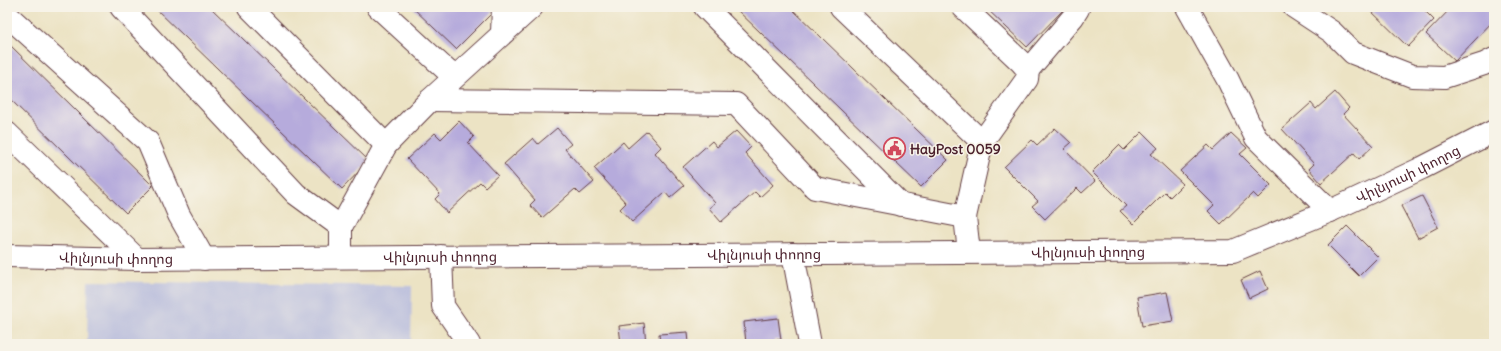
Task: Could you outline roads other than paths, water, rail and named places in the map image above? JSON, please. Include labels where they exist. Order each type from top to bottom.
[{"type":"street","points":[[122,7],[296,194],[341,227]]},
{"type":"street","points":[[249,7],[386,145]]},
{"type":"street","points":[[378,7],[454,77]]},
{"type":"street","points":[[502,33],[503,7]]},
{"type":"street","points":[[341,257],[341,227],[386,145],[454,77],[532,7]]},
{"type":"street","points":[[705,7],[901,205]]},
{"type":"street","points":[[841,7],[982,142]]},
{"type":"street","points":[[962,7],[1028,70]]},
{"type":"street","points":[[969,252],[965,217],[982,142],[1027,80],[1028,70],[1073,17],[1078,7]]},
{"type":"street","points":[[1187,7],[1228,80],[1256,138],[1330,211]]},
{"type":"street","points":[[1294,7],[1332,32],[1353,53],[1412,76],[1444,77],[1484,64],[1494,59]]},
{"type":"street","points":[[7,15],[148,142],[179,214],[204,259]]},
{"type":"street","points":[[430,100],[736,104],[815,188],[965,217]]},
{"type":"street","name":"Վիլնյուսի փողոց","points":[[7,256],[204,259],[1233,251],[1330,211],[1422,168],[1494,131]]},
{"type":"street","points":[[7,133],[137,259]]},
{"type":"street","points":[[793,254],[810,344]]},
{"type":"street","points":[[441,256],[443,306],[469,344]]},
{"type":"place","name":"HayPost 0059","points":[[895,149]]}]
